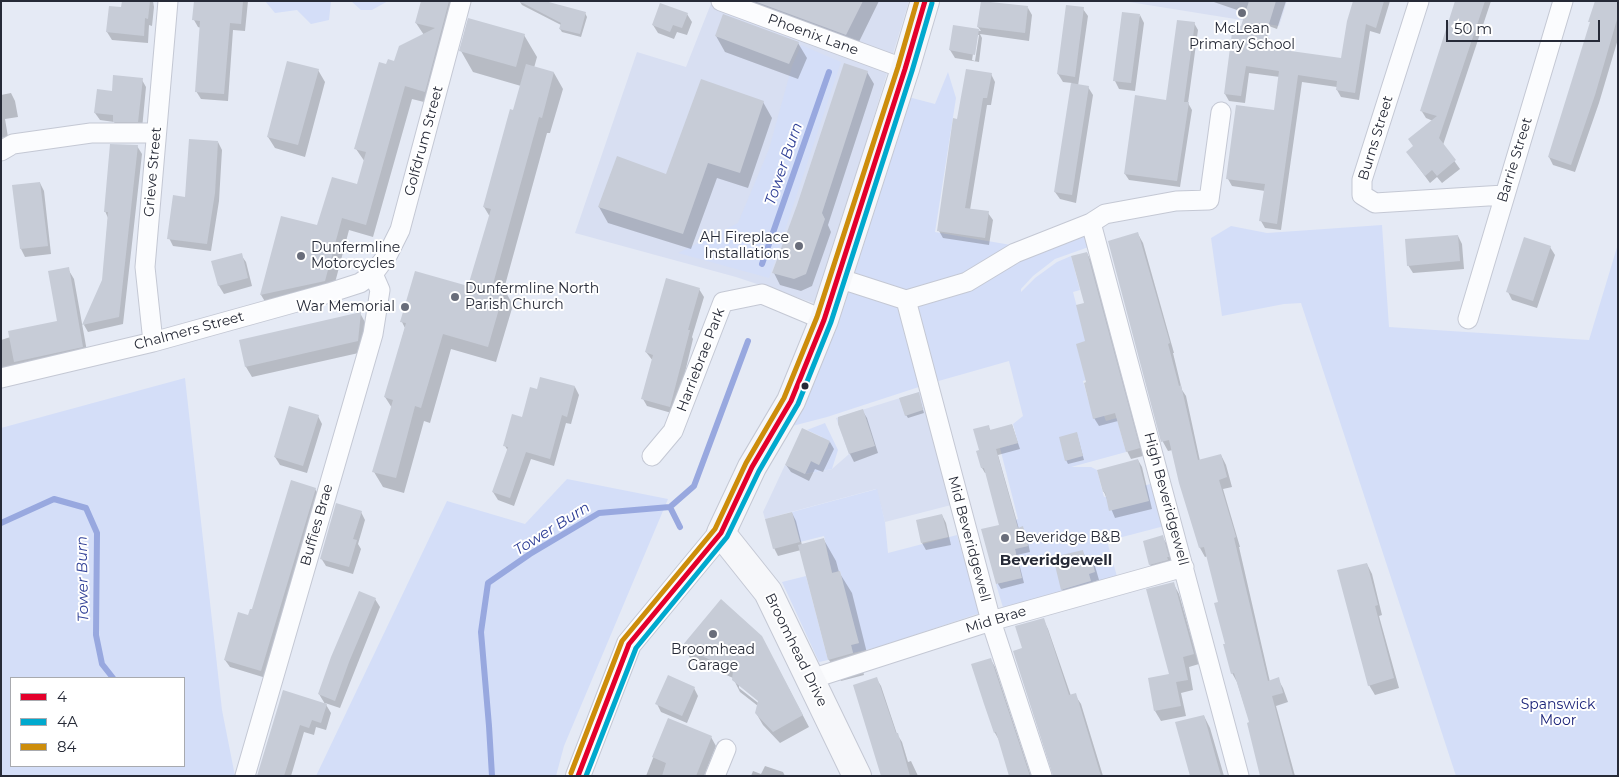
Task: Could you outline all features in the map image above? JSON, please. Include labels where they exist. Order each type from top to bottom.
[{"type":"main road","points":[[721,533],[752,467],[791,401],[824,320],[925,1]]},
{"type":"main road","name":"Broomhead Drive","points":[[721,533],[768,592],[857,776]]},
{"type":"street","name":"Grieve Street","points":[[153,342],[144,268],[168,1]]},
{"type":"street","name":"Golfdrum Street","points":[[373,274],[388,254],[400,230],[462,1]]},
{"type":"street","name":"Phoenix Lane","points":[[721,1],[905,69]]},
{"type":"street","name":"Burns Street","points":[[1419,1],[1362,180],[1362,195],[1376,203],[1504,195]]},
{"type":"street","name":"Barrie Street","points":[[1468,319],[1563,1]]},
{"type":"street","points":[[838,278],[906,300],[967,282],[1015,253],[1092,223],[1105,214],[1176,201],[1209,200],[1221,112]]},
{"type":"street","points":[[1,151],[12,144],[91,133],[156,133]]},
{"type":"street","name":"High Beveridgewell","points":[[1092,223],[1239,776]]},
{"type":"street","name":"Chalmers Street","points":[[1,378],[153,342],[329,293],[360,283],[373,274]]},
{"type":"street","name":"Buffies Brae","points":[[245,776],[373,334],[380,290],[373,274]]},
{"type":"street","name":"Harriebrae Park","points":[[652,456],[673,431],[723,302],[762,294],[824,320]]},
{"type":"street","name":"Mid Beveridgewell","points":[[906,300],[991,621],[1042,776]]},
{"type":"street","points":[[578,776],[629,644],[721,533]]},
{"type":"street","name":"Mid Brae","points":[[810,679],[991,621],[1184,567]]},
{"type":"street","points":[[715,776],[726,749]]},
{"type":"shaded area","points":[[712,1],[909,1],[817,304],[736,277],[575,233],[637,52],[686,67]]},
{"type":"shaded area","name":"McLean Primary School","points":[[1123,1],[1287,1],[1279,26]]},
{"type":"shaded area","points":[[929,389],[959,503],[885,522],[876,489],[765,519],[763,512],[785,465],[805,474],[832,469],[849,454],[836,418]]},
{"type":"green space","points":[[265,1],[331,1],[329,20],[311,24],[297,10],[275,13]]},
{"type":"green space","points":[[351,1],[388,1],[372,10],[361,10]]},
{"type":"green space","points":[[801,45],[841,62],[769,278],[678,253],[738,223],[769,149],[792,66]]},
{"type":"green space","points":[[948,72],[956,98],[935,232],[1011,245],[1091,223],[1097,244],[1055,259],[1033,276],[1021,289],[1021,292],[1035,278],[1057,262],[1071,256],[1080,290],[1073,292],[1086,341],[1077,344],[1086,380],[1083,381],[1089,402],[1104,416],[1106,421],[1124,416],[1119,427],[1126,452],[1071,467],[1091,467],[1097,470],[1104,497],[1161,481],[1172,524],[1107,541],[1118,580],[1004,611],[996,584],[1021,578],[1015,549],[1028,546],[1023,527],[1010,530],[1008,522],[1018,519],[1000,448],[1018,443],[1013,424],[1023,416],[1009,361],[928,384],[827,417],[773,431],[897,94],[935,104]]},
{"type":"green space","name":"Spanswick Moor","points":[[1382,225],[1389,327],[1589,340],[1618,244],[1618,776],[1456,776],[1301,303],[1284,304],[1222,316],[1211,238],[1231,226],[1267,233]]},
{"type":"green space","points":[[185,378],[222,710],[235,776],[1,776],[1,428]]},
{"type":"green space","points":[[825,423],[838,450],[832,469],[805,474],[811,461],[819,465],[828,446],[820,442],[822,437],[807,430]]},
{"type":"green space","points":[[567,479],[668,499],[564,746],[556,776],[316,776],[447,501],[525,524]]},
{"type":"green space","points":[[877,489],[885,522],[888,553],[957,535],[980,613],[879,647],[853,653],[851,645],[859,643],[836,585],[843,583],[840,571],[832,573],[824,536],[800,542],[792,512]]},
{"type":"green space","points":[[806,576],[828,660],[819,662],[782,582]]},
{"type":"building","points":[[122,1],[150,1],[148,19],[145,18],[144,36],[106,32],[109,6],[121,7]]},
{"type":"building","points":[[194,1],[243,1],[241,24],[230,23],[224,94],[195,92],[200,21],[192,20]]},
{"type":"building","points":[[421,1],[449,1],[425,92],[405,86],[366,225],[342,218],[325,281],[260,295],[281,216],[317,225],[332,177],[357,184],[366,152],[354,149],[379,62],[386,64],[388,59],[394,61],[399,46],[435,28],[415,23]]},
{"type":"building","points":[[519,1],[545,1],[586,12],[580,34],[559,29],[561,23]]},
{"type":"building","points":[[754,1],[863,1],[846,35]]},
{"type":"building","points":[[981,1],[1028,6],[1025,33],[977,27]]},
{"type":"building","points":[[1249,1],[1276,1],[1262,47],[1341,58],[1347,21],[1353,1],[1384,1],[1376,28],[1366,24],[1355,93],[1336,90],[1337,81],[1298,75],[1277,224],[1259,221],[1265,184],[1226,179],[1236,105],[1274,110],[1279,71],[1246,66],[1241,96],[1224,94],[1233,25],[1241,26]]},
{"type":"building","points":[[1455,1],[1485,1],[1439,138],[1456,160],[1437,176],[1432,170],[1425,176],[1406,152],[1413,146],[1408,139],[1437,116],[1420,111]]},
{"type":"building","points":[[1595,1],[1618,1],[1618,16],[1595,95],[1571,165],[1548,157]]},
{"type":"building","points":[[660,3],[688,13],[682,28],[673,25],[670,32],[652,25]]},
{"type":"building","points":[[1066,5],[1084,7],[1075,77],[1057,74]]},
{"type":"building","points":[[1122,12],[1140,14],[1131,83],[1113,81]]},
{"type":"building","points":[[723,14],[799,42],[789,64],[715,36]]},
{"type":"building","points":[[468,18],[525,34],[516,67],[459,51]]},
{"type":"building","points":[[1177,20],[1195,22],[1184,102],[1189,102],[1177,181],[1124,174],[1135,95],[1166,100]]},
{"type":"building","points":[[953,25],[979,29],[975,55],[949,50]]},
{"type":"building","points":[[287,61],[319,69],[298,145],[267,137]]},
{"type":"building","points":[[844,63],[868,71],[822,213],[825,219],[806,274],[794,279],[772,273],[797,205]]},
{"type":"building","points":[[526,64],[554,72],[542,118],[539,117],[493,284],[505,288],[488,347],[443,334],[421,408],[415,406],[396,478],[372,472],[393,400],[384,397],[406,323],[400,322],[415,271],[468,286],[491,209],[483,207],[510,109],[513,110]]},
{"type":"building","points":[[966,69],[992,73],[987,98],[983,98],[965,208],[989,211],[985,238],[937,231],[953,118],[957,119]]},
{"type":"building","points":[[113,75],[143,78],[138,122],[113,122],[113,115],[94,113],[97,89],[112,91]]},
{"type":"building","points":[[701,79],[764,101],[740,173],[708,163],[683,234],[598,207],[617,156],[666,174]]},
{"type":"building","points":[[1071,83],[1089,86],[1072,195],[1054,192]]},
{"type":"building","points":[[189,139],[218,141],[215,193],[207,244],[167,239],[173,195],[185,197]]},
{"type":"building","points":[[110,144],[138,145],[119,317],[82,325],[102,280],[108,212],[104,212]]},
{"type":"building","points":[[40,182],[48,246],[20,249],[12,185]]},
{"type":"building","points":[[1138,232],[1170,343],[1168,344],[1179,386],[1181,385],[1198,460],[1221,454],[1227,477],[1219,480],[1236,537],[1234,538],[1268,681],[1279,677],[1283,693],[1272,696],[1293,776],[1260,776],[1247,723],[1249,722],[1234,673],[1231,674],[1223,644],[1225,644],[1214,603],[1218,602],[1204,547],[1199,548],[1179,483],[1169,440],[1161,442],[1108,241]]},
{"type":"building","points":[[1458,235],[1460,261],[1407,266],[1405,239]]},
{"type":"building","points":[[1524,237],[1551,246],[1533,301],[1506,292]]},
{"type":"building","points":[[1087,252],[1140,448],[1126,452],[1115,413],[1093,419],[1076,344],[1085,341],[1076,305],[1084,303],[1071,256]]},
{"type":"building","points":[[242,253],[248,278],[218,286],[211,261]]},
{"type":"building","points":[[69,267],[83,347],[14,362],[8,331],[57,321],[48,271]]},
{"type":"building","points":[[666,278],[700,288],[670,407],[641,399],[653,355],[645,352]]},
{"type":"building","points":[[361,312],[358,341],[245,367],[239,340]]},
{"type":"building","points":[[540,377],[575,386],[567,417],[562,415],[550,459],[526,452],[510,498],[492,492],[508,447],[503,446],[512,414],[522,417],[530,387],[537,389]]},
{"type":"building","points":[[919,392],[923,410],[905,416],[899,398]]},
{"type":"building","points":[[289,406],[319,415],[303,466],[274,457]]},
{"type":"building","points":[[863,409],[875,446],[849,454],[838,424],[838,417]]},
{"type":"building","points":[[1012,424],[1018,443],[996,449],[1018,528],[1023,526],[1028,546],[1015,549],[1022,578],[996,584],[981,529],[999,525],[984,468],[981,468],[976,451],[979,450],[973,429],[989,425],[990,430]]},
{"type":"building","points":[[802,428],[830,441],[819,465],[811,461],[805,474],[785,465]]},
{"type":"building","points":[[1077,432],[1083,456],[1065,461],[1059,437]]},
{"type":"building","points":[[1138,459],[1149,501],[1109,511],[1097,470]]},
{"type":"building","points":[[291,480],[316,488],[261,671],[224,660],[238,612],[248,615],[250,609],[252,609]]},
{"type":"building","points":[[336,503],[362,511],[353,539],[357,540],[349,567],[320,559]]},
{"type":"building","points":[[792,512],[800,542],[773,549],[765,519]]},
{"type":"building","points":[[942,514],[948,537],[921,543],[916,520]]},
{"type":"building","points":[[1163,535],[1169,557],[1167,557],[1168,560],[1149,565],[1143,541]]},
{"type":"building","points":[[824,538],[832,573],[840,571],[859,643],[851,645],[853,653],[828,660],[798,545]]},
{"type":"building","points":[[1083,550],[1085,558],[1091,556],[1095,572],[1089,574],[1091,581],[1061,590],[1053,557]]},
{"type":"building","points":[[1367,563],[1378,605],[1375,606],[1394,678],[1368,686],[1337,570]]},
{"type":"building","points":[[1174,582],[1194,654],[1183,657],[1188,680],[1176,682],[1181,706],[1154,711],[1148,678],[1169,674],[1146,589]]},
{"type":"building","points":[[359,591],[376,598],[335,701],[318,694],[331,657]]},
{"type":"building","points":[[721,599],[762,636],[803,715],[773,732],[755,713],[758,701],[732,680],[733,671],[682,646]]},
{"type":"building","points":[[1044,618],[1069,695],[1076,693],[1101,776],[1053,776],[1013,651],[1022,648],[1015,626]]},
{"type":"building","points":[[991,658],[1030,776],[1009,776],[996,732],[994,733],[984,704],[971,664]]},
{"type":"building","points":[[668,675],[695,687],[682,716],[655,704]]},
{"type":"building","points":[[877,677],[896,733],[898,733],[910,776],[881,776],[853,685]]},
{"type":"building","points":[[283,690],[327,704],[321,723],[312,720],[309,728],[300,725],[284,776],[257,776]]},
{"type":"building","points":[[1204,715],[1221,776],[1190,776],[1175,722]]},
{"type":"building","points":[[668,718],[712,736],[696,776],[662,776],[666,763],[652,757]]},
{"type":"waterway","name":"Tower Burn","points":[[762,264],[829,72]]},
{"type":"waterway","name":"Tower Burn","points":[[492,776],[481,632],[488,583],[530,554],[599,513],[670,507],[694,486],[748,341]]},
{"type":"waterway","name":"Tower Burn","points":[[1,523],[54,499],[86,508],[97,533],[96,635],[102,664],[112,677]]},
{"type":"waterway","points":[[670,507],[680,527]]},
{"type":"transit line","name":"84","points":[[571,773],[622,641],[715,529],[746,463],[784,398],[817,317],[898,67],[917,1]]},
{"type":"transit line","name":"4","points":[[578,776],[629,644],[721,533],[752,467],[791,401],[824,320],[925,1]]},
{"type":"transit line","name":"4A","points":[[586,776],[636,648],[727,537],[759,471],[798,404],[831,322],[932,3]]},
{"type":"place","name":"McLean Primary School","points":[[1242,13]]},
{"type":"place","name":"AH Fireplace Installations","points":[[799,246]]},
{"type":"place","name":"Dunfermline Motorcycles","points":[[301,256]]},
{"type":"place","name":"Dunfermline North Parish Church","points":[[455,297]]},
{"type":"place","name":"War Memorial","points":[[405,307]]},
{"type":"place","name":"Beveridge B&B","points":[[1005,538]]},
{"type":"place","name":"Broomhead Garage","points":[[713,634]]},
{"type":"district","name":"Beveridgewell","points":[[1056,561]]}]
